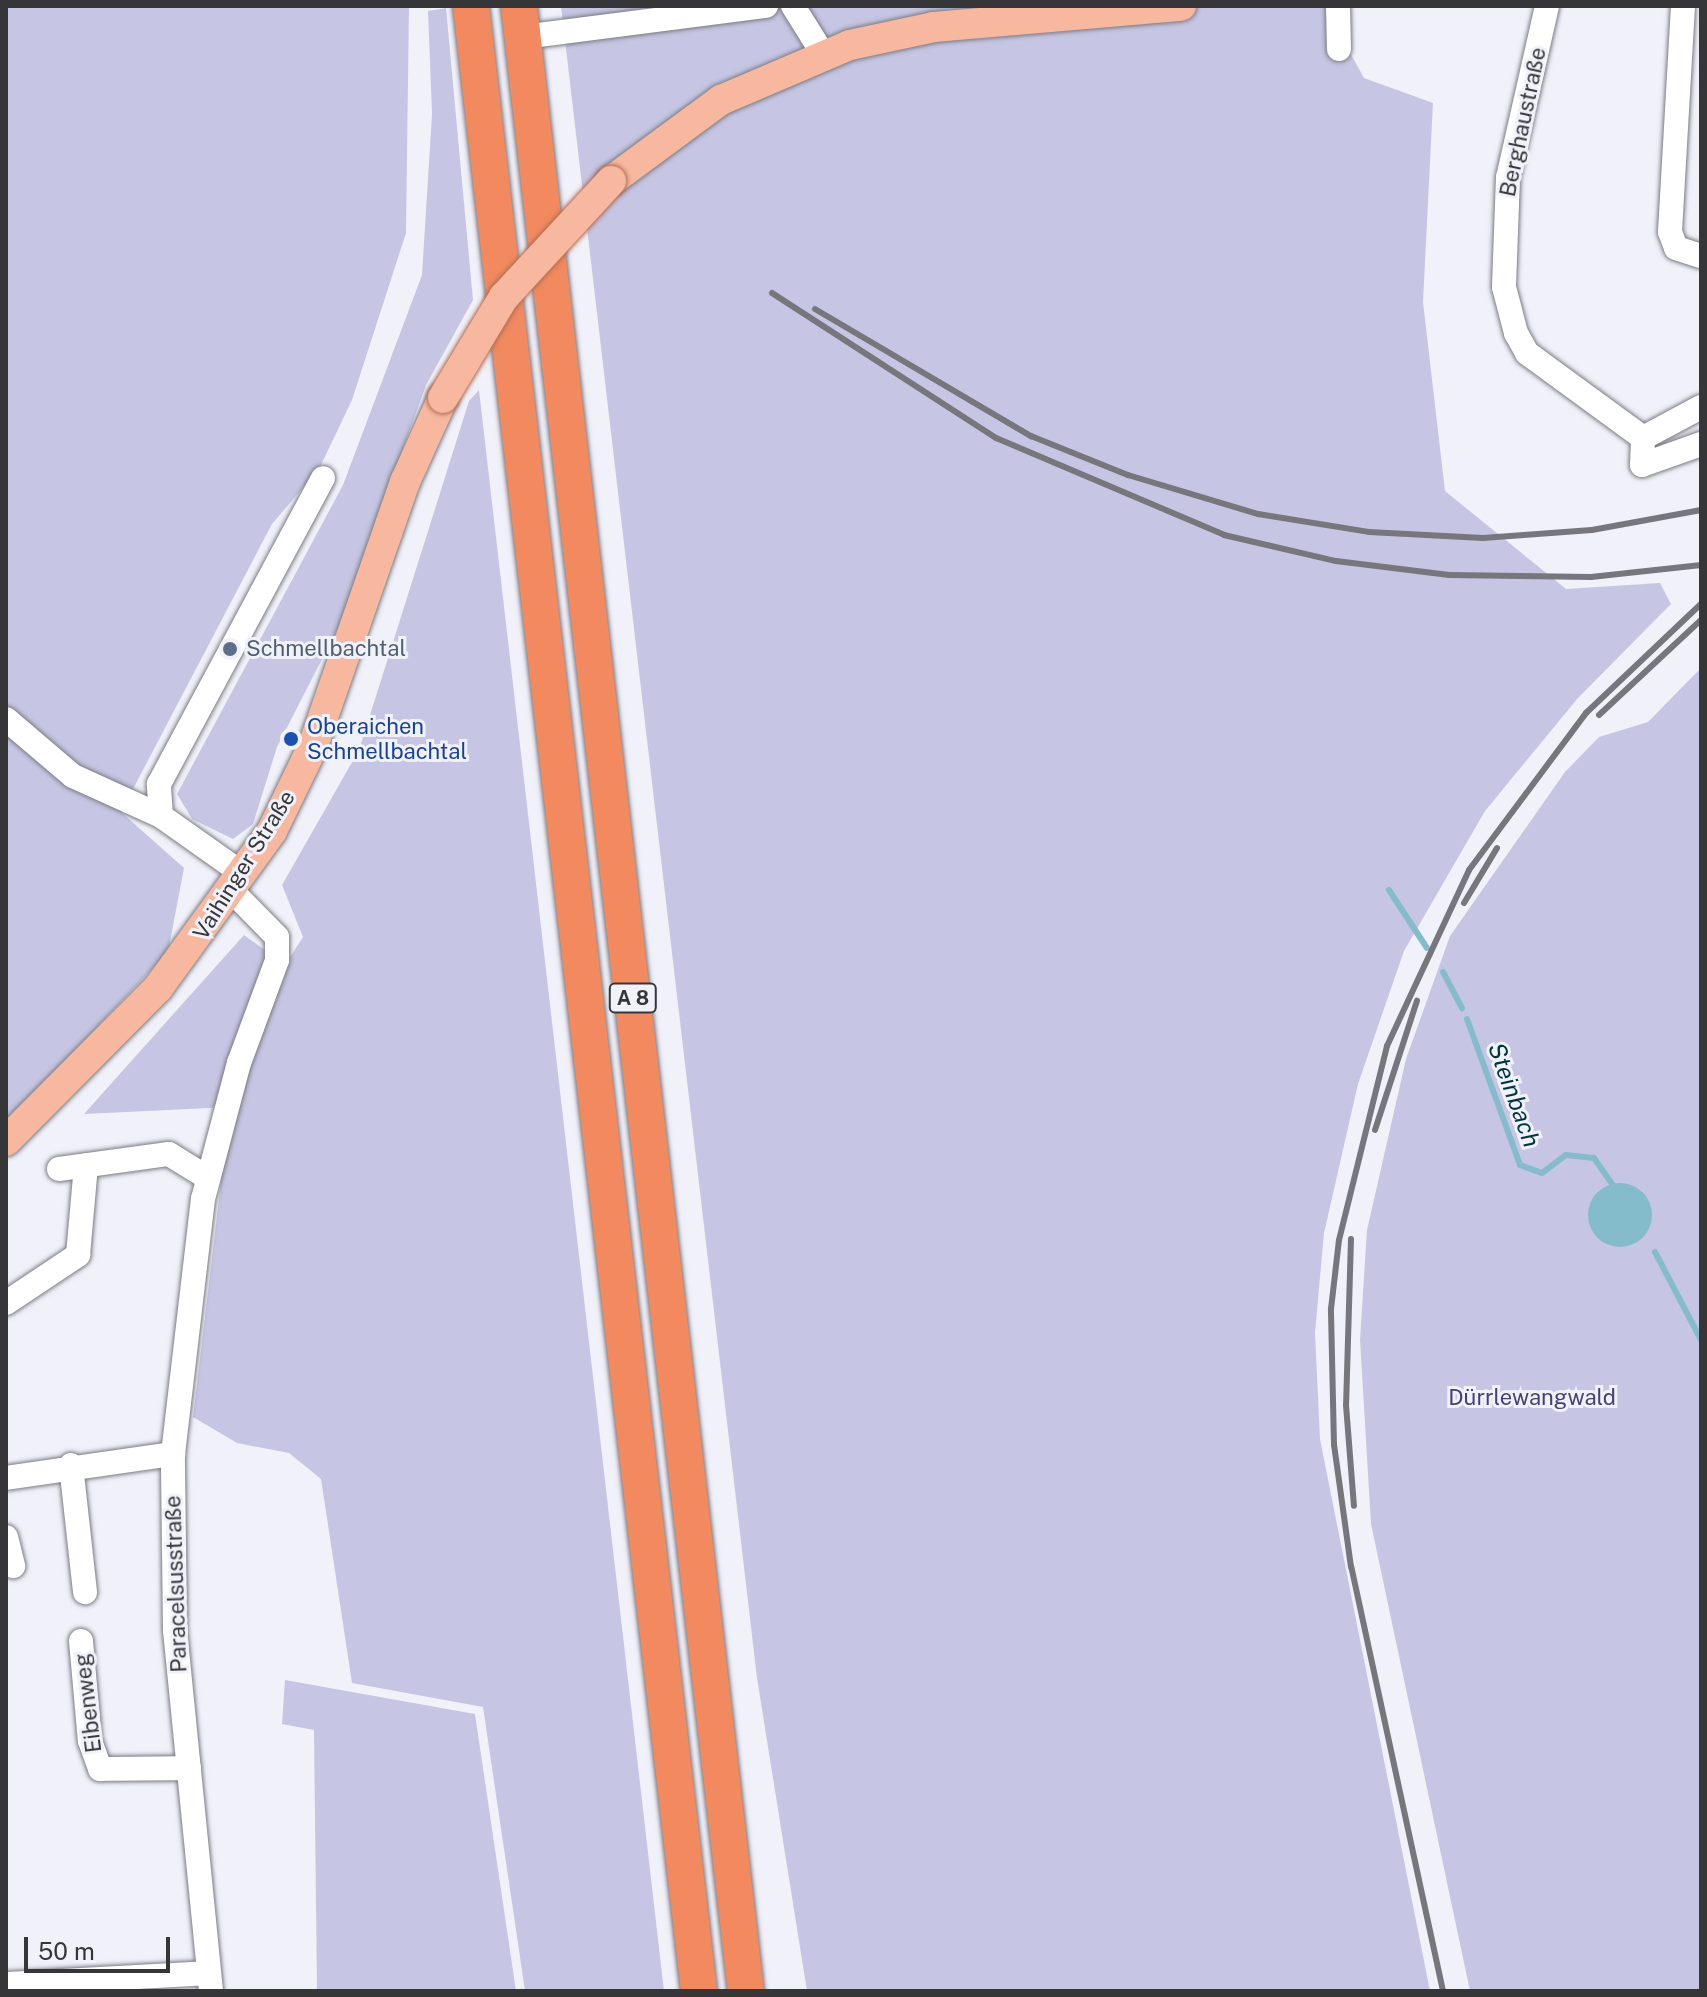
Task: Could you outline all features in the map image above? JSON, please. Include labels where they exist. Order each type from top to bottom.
[{"type":"highway","name":"A 8","points":[[471,6],[699,1991]]},
{"type":"highway","name":"A 8","points":[[521,22],[746,1991]]},
{"type":"main road","name":"Vaihinger Straße","points":[[6,1141],[110,1042],[238,883],[313,746],[400,494],[443,398],[511,286],[611,181],[721,100],[823,54],[934,27],[1162,8]]},
{"type":"street","points":[[521,22],[766,6]]},
{"type":"street","points":[[793,6],[823,54]]},
{"type":"street","points":[[1338,6],[1339,49]]},
{"type":"street","name":"Berghaustraße","points":[[1547,6],[1506,191],[1504,287],[1516,333],[1527,353],[1643,438]]},
{"type":"street","points":[[1683,6],[1670,232],[1676,248],[1701,256]]},
{"type":"street","points":[[1701,407],[1643,438],[1642,465],[1701,444]]},
{"type":"street","points":[[161,816],[159,784],[323,478]]},
{"type":"street","name":"Paracelsusstraße","points":[[6,719],[73,776],[161,816],[238,883],[277,937],[277,960],[208,1178],[173,1454],[175,1630],[210,1982]]},
{"type":"street","points":[[59,1169],[169,1154],[208,1178]]},
{"type":"street","points":[[6,1303],[78,1255],[86,1165]]},
{"type":"street","points":[[6,1478],[71,1465],[173,1454]]},
{"type":"street","points":[[71,1465],[85,1592]]},
{"type":"street","points":[[6,1537],[13,1566]]},
{"type":"street","name":"Eibenweg","points":[[81,1641],[90,1741],[100,1769],[189,1768]]},
{"type":"street","points":[[6,1984],[210,1982]]},
{"type":"green space","points":[[6,6],[409,6],[406,233],[352,400],[319,469],[272,524],[121,812],[184,868],[168,952],[6,1123]]},
{"type":"green space","points":[[561,6],[1324,6],[1364,78],[1433,103],[1423,302],[1445,491],[1566,589],[1660,583],[1671,604],[1578,698],[1485,811],[1404,951],[1358,1084],[1324,1233],[1315,1333],[1320,1439],[1430,1991],[807,1991],[757,1678]]},
{"type":"green space","points":[[446,8],[473,300],[426,385],[338,628],[277,747],[253,824],[233,839],[192,819],[177,794],[343,485],[422,275],[432,114],[428,11]]},
{"type":"green space","points":[[479,390],[664,1991],[525,1991],[483,1707],[352,1683],[321,1479],[289,1453],[237,1443],[193,1417],[230,1107],[84,1114],[244,935],[285,965],[303,937],[282,885],[359,750],[469,401]]},
{"type":"green space","name":"Dürrlewangwald","points":[[1701,668],[1701,1991],[1470,1991],[1371,1524],[1360,1340],[1367,1230],[1406,1059],[1450,936],[1565,772],[1599,737],[1648,722]]},
{"type":"green space","points":[[285,1680],[475,1714],[516,1991],[317,1991],[314,1730],[282,1724]]},
{"type":"shaded area","points":[[1614,1183],[1626,1183],[1643,1192],[1650,1203],[1650,1227],[1643,1238],[1626,1247],[1614,1247],[1602,1242],[1593,1233],[1588,1221],[1588,1209],[1593,1197],[1602,1188]]},
{"type":"waterway","name":"Steinbach","points":[[1389,890],[1427,948]]},
{"type":"waterway","name":"Steinbach","points":[[1443,972],[1462,1008]]},
{"type":"waterway","name":"Steinbach","points":[[1467,1019],[1520,1165],[1542,1173],[1566,1155],[1594,1158],[1619,1194]]},
{"type":"waterway","name":"Steinbach","points":[[1655,1252],[1701,1340]]},
{"type":"railway","points":[[772,293],[996,438],[1224,535],[1336,561],[1449,575],[1591,577],[1701,565]]},
{"type":"railway","points":[[815,309],[1031,436],[1128,475],[1258,514],[1369,532],[1483,538],[1592,530],[1701,510]]},
{"type":"railway","points":[[1443,1991],[1351,1567],[1334,1445],[1331,1309],[1339,1240],[1387,1046],[1469,870],[1586,713],[1701,604]]},
{"type":"railway","points":[[1599,715],[1701,620]]},
{"type":"railway","points":[[1464,903],[1497,848]]},
{"type":"railway","points":[[1375,1130],[1417,1001]]},
{"type":"railway","points":[[1351,1239],[1346,1405],[1354,1506]]},
{"type":"place","name":"Schmellbachtal","points":[[230,649]]},
{"type":"place","name":"Oberaichen Schmellbachtal","points":[[291,739]]}]
